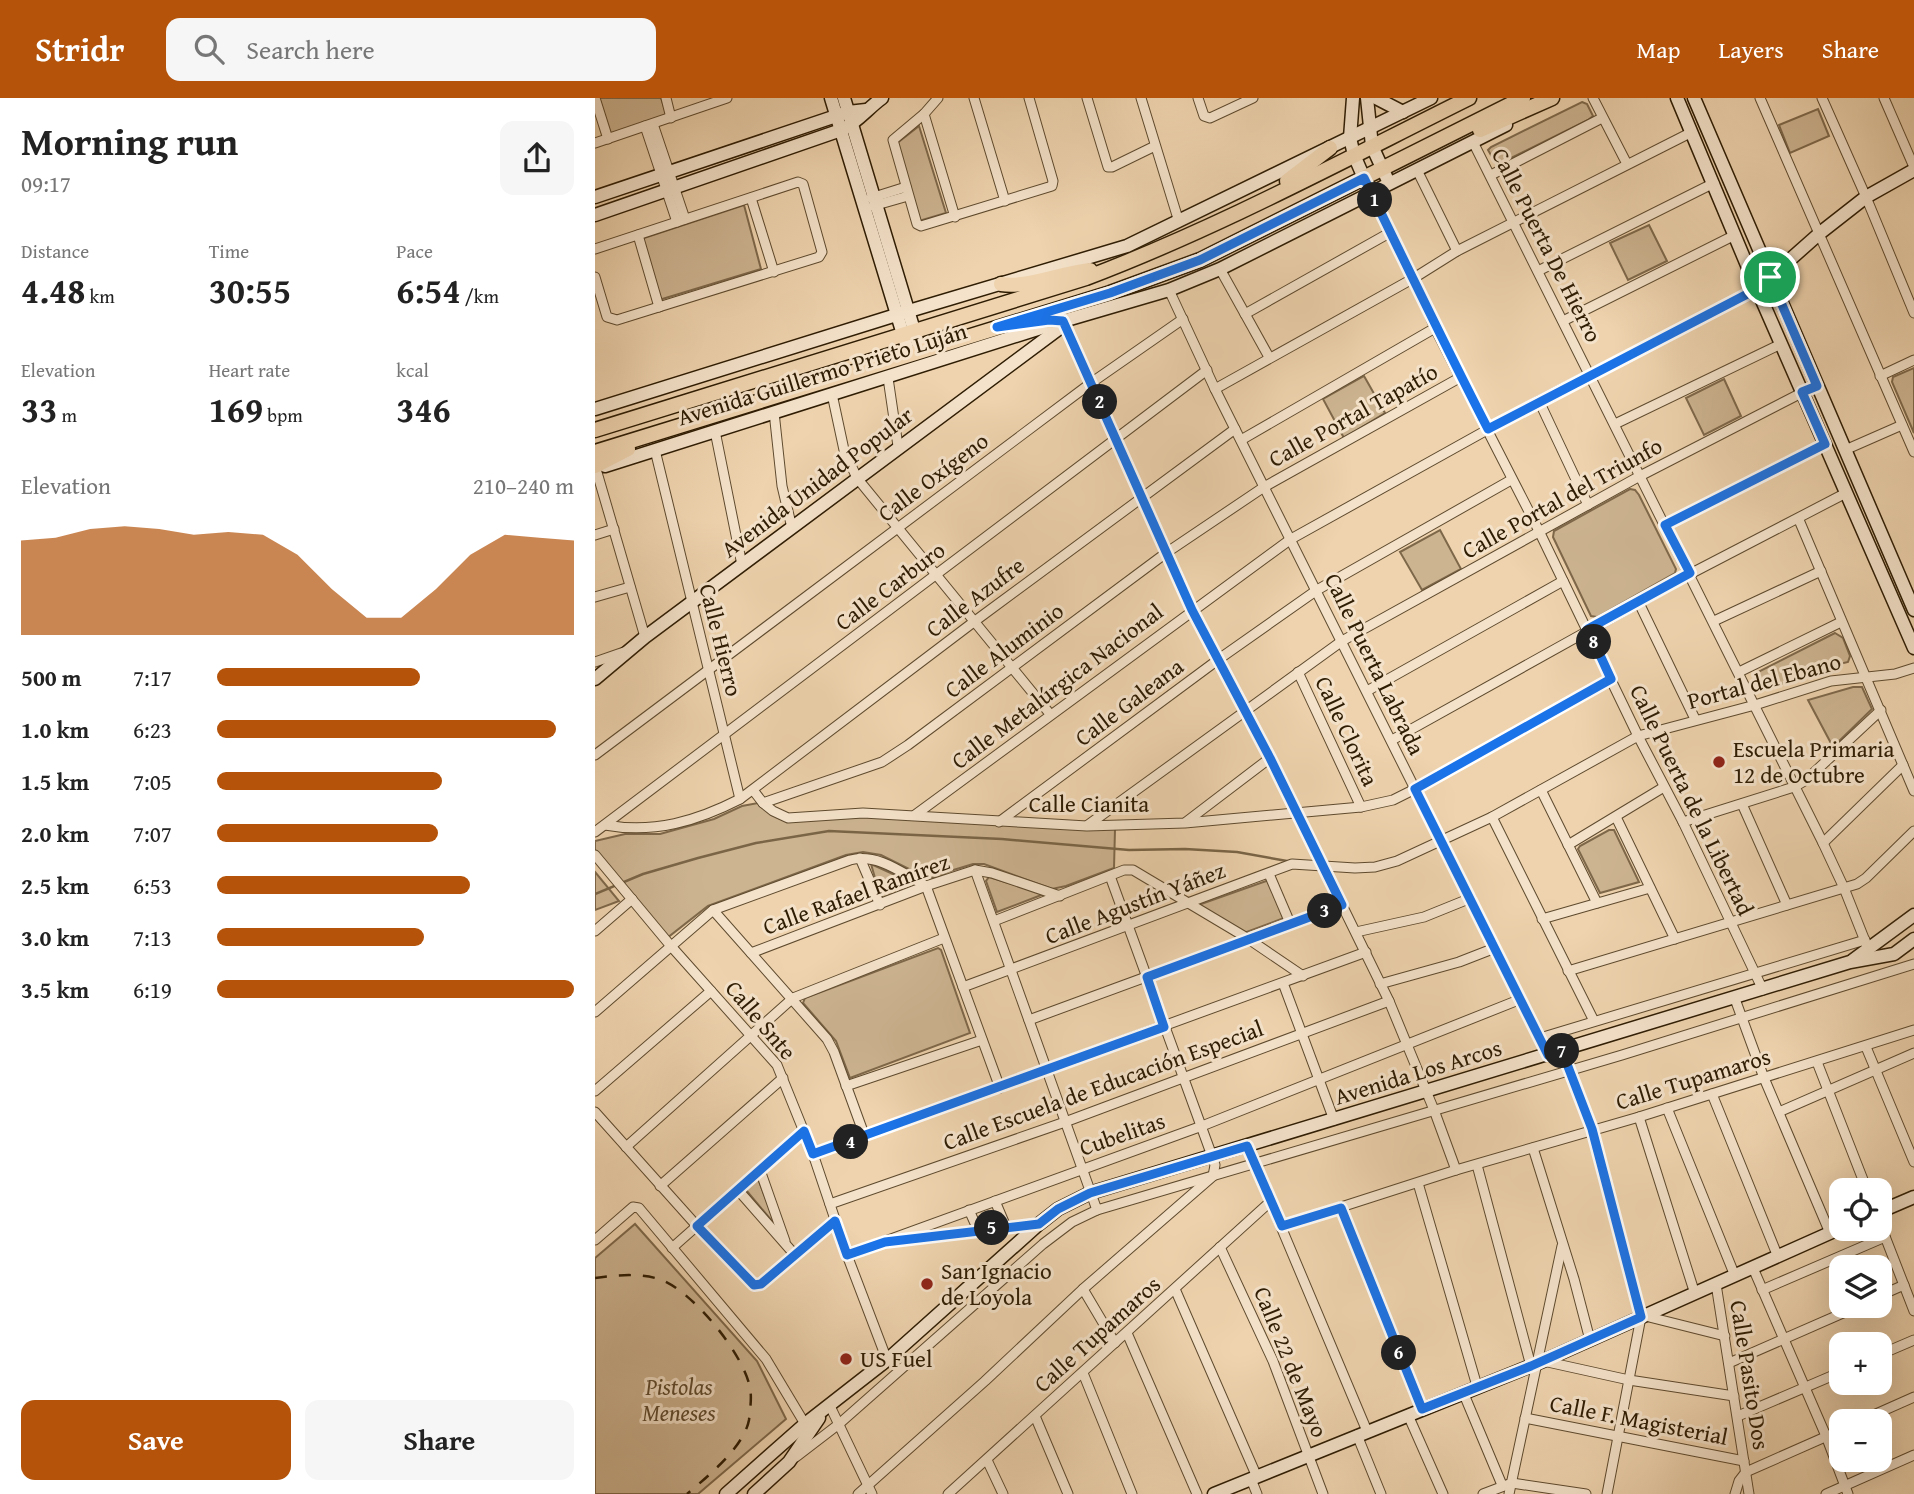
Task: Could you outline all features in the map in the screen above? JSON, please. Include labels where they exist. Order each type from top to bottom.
[{"type":"main road","name":"Avenida Guillermo Prieto Luján","points":[[595,430],[909,333],[1158,251],[1469,98]]},
{"type":"main road","name":"Avenida Guillermo Prieto Luján","points":[[595,452],[1110,293],[1200,260],[1367,185],[1381,170],[1523,98]]},
{"type":"main road","points":[[1447,136],[1477,131],[1552,98]]},
{"type":"main road","points":[[1217,224],[1242,204],[1299,172],[1330,148]]},
{"type":"main road","points":[[1001,284],[1020,285],[1065,273],[1112,268]]},
{"type":"main road","points":[[997,327],[1049,320],[1063,323]]},
{"type":"main road","points":[[595,468],[621,452],[653,439],[668,428]]},
{"type":"street","points":[[595,98],[608,139]]},
{"type":"street","points":[[666,98],[671,118]]},
{"type":"street","points":[[831,98],[842,114],[847,128],[915,352]]},
{"type":"street","points":[[842,114],[844,98]]},
{"type":"street","points":[[595,215],[847,128],[882,98]]},
{"type":"street","points":[[938,98],[924,114],[893,140],[919,225],[955,217],[1051,187],[1053,181],[1029,98]]},
{"type":"street","points":[[974,98],[1005,201]]},
{"type":"street","points":[[1087,98],[1108,167],[1155,146]]},
{"type":"street","points":[[1141,98],[1179,222]]},
{"type":"street","points":[[1198,98],[1207,118],[1213,118],[1253,98]]},
{"type":"street","points":[[1353,98],[1350,138],[1367,185]]},
{"type":"street","points":[[1367,98],[1372,146],[1389,183]]},
{"type":"street","points":[[1376,98],[1403,112]]},
{"type":"street","name":"Avenida Guillermo Prieto Luján","points":[[596,406],[1127,246],[1431,98]]},
{"type":"street","name":"Avenida Guillermo Prieto Luján","points":[[595,468],[1169,290],[1220,269],[1367,185],[1389,183],[1559,98]]},
{"type":"street","points":[[1593,98],[1627,164]]},
{"type":"street","points":[[1677,98],[1757,289],[1914,648]]},
{"type":"street","points":[[1694,98],[1914,610]]},
{"type":"street","points":[[1760,98],[1914,453]]},
{"type":"street","points":[[1822,98],[1914,313]]},
{"type":"street","points":[[1757,289],[1820,233],[1866,197],[1914,168],[1884,98]]},
{"type":"street","points":[[595,143],[723,99]]},
{"type":"street","points":[[595,197],[842,114],[866,110]]},
{"type":"street","points":[[924,114],[955,217]]},
{"type":"street","points":[[1491,174],[1602,118]]},
{"type":"street","points":[[649,125],[681,220]]},
{"type":"street","points":[[1215,388],[1414,278],[1457,250],[1692,132]]},
{"type":"street","name":"Calle Puerta De Hierro","points":[[1473,142],[1823,843],[1868,949]]},
{"type":"street","points":[[1417,170],[1457,250]]},
{"type":"street","points":[[595,249],[796,182],[803,184],[822,254],[774,272],[617,320],[609,319],[595,276]]},
{"type":"street","points":[[1538,271],[1713,183]]},
{"type":"street","name":"Calle Puerta de la Libertad","points":[[1367,185],[1414,278],[1435,328],[1588,629],[1756,973]]},
{"type":"street","points":[[870,203],[907,191]]},
{"type":"street","points":[[751,198],[774,272]]},
{"type":"street","points":[[1245,314],[1391,232]]},
{"type":"street","points":[[638,235],[659,307]]},
{"type":"street","points":[[1563,321],[1735,235]]},
{"type":"street","points":[[1220,269],[1269,357]]},
{"type":"street","name":"Calle Metalúrgica Nacional","points":[[915,815],[1291,539],[1539,401],[1757,289]]},
{"type":"street","name":"Calle Puerta Labrada","points":[[1169,290],[1235,429],[1548,1055]]},
{"type":"street","name":"Calle Oxígeno","points":[[595,755],[1091,383],[1182,320]]},
{"type":"street","points":[[1063,323],[1118,439],[1192,610],[1270,758],[1389,1001],[1427,1091],[1456,1170]]},
{"type":"street","name":"Avenida Unidad Popular","points":[[595,679],[645,637],[1063,323]]},
{"type":"street","points":[[1241,440],[1435,328]]},
{"type":"street","points":[[1615,424],[1781,344]]},
{"type":"street","points":[[1880,376],[1914,360]]},
{"type":"street","name":"Calle Carburo","points":[[595,832],[1206,370]]},
{"type":"street","name":"Calle Portal Tapatío","points":[[1264,487],[1461,377]]},
{"type":"street","points":[[888,378],[898,446]]},
{"type":"street","name":"Calle Portal del Triunfo","points":[[1087,826],[1342,641],[1640,476],[1817,386]]},
{"type":"street","points":[[832,394],[844,450],[857,478],[1050,714]]},
{"type":"street","points":[[1539,401],[1588,505]]},
{"type":"street","points":[[774,412],[782,486],[792,528]]},
{"type":"street","points":[[1845,450],[1902,425]]},
{"type":"street","name":"Calle Azufre","points":[[605,825],[635,829],[659,828],[707,815],[740,799],[1235,429]]},
{"type":"street","points":[[715,431],[742,565]]},
{"type":"street","points":[[1665,525],[1825,444]]},
{"type":"street","name":"Calle Hierro","points":[[655,450],[740,799]]},
{"type":"street","points":[[595,468],[645,637]]},
{"type":"street","name":"Calle Galeana","points":[[999,822],[1317,590],[1511,480]]},
{"type":"street","name":"Calle Aluminio","points":[[763,803],[882,762],[1167,553],[1264,487]]},
{"type":"street","points":[[1392,740],[1690,573],[1798,520],[1846,493]]},
{"type":"street","points":[[1798,520],[1914,791]]},
{"type":"street","points":[[595,535],[614,529]]},
{"type":"street","points":[[1714,621],[1821,571]]},
{"type":"street","points":[[1367,691],[1563,581]]},
{"type":"street","points":[[595,597],[630,587]]},
{"type":"street","points":[[1639,603],[1695,719]]},
{"type":"street","points":[[1739,672],[1842,622]]},
{"type":"street","points":[[595,662],[626,652]]},
{"type":"street","name":"Portal del Ebano","points":[[1322,866],[1375,867],[1397,861],[1493,817],[1638,736],[1755,705],[1831,681],[1895,674],[1914,668]]},
{"type":"street","name":"Calle Clorita","points":[[1298,672],[1361,807]]},
{"type":"street","name":"Calle Cianita","points":[[763,803],[788,818],[849,813],[1087,826],[1185,823],[1361,807],[1393,800],[1415,789],[1611,679]]},
{"type":"street","points":[[1683,822],[1794,787],[1809,778],[1881,710]]},
{"type":"street","points":[[1185,823],[1270,758]]},
{"type":"street","points":[[1823,843],[1903,765]]},
{"type":"street","points":[[1568,845],[1664,787]]},
{"type":"street","points":[[753,790],[763,803]]},
{"type":"street","points":[[1541,790],[1597,903]]},
{"type":"street","points":[[1742,804],[1787,905]]},
{"type":"street","points":[[1493,817],[1594,1021]]},
{"type":"street","points":[[1616,817],[1675,939]]},
{"type":"street","points":[[1568,971],[1844,888],[1866,878],[1914,831]]},
{"type":"street","name":"Calle Snte","points":[[595,855],[670,945],[777,1065],[813,1154],[847,1255],[887,1360]]},
{"type":"street","points":[[860,858],[880,905]]},
{"type":"street","points":[[595,1012],[713,910],[860,858],[880,860],[926,886],[1000,1088]]},
{"type":"street","name":"Calle Agustín Yáñez","points":[[963,986],[1292,864],[1322,866]]},
{"type":"street","points":[[975,870],[992,873],[1060,896]]},
{"type":"street","points":[[975,870],[1097,1210]]},
{"type":"street","name":"Calle Rafael Ramírez","points":[[751,953],[975,870]]},
{"type":"street","points":[[994,921],[1123,870],[1133,870],[1303,975]]},
{"type":"street","points":[[1269,874],[1290,923]]},
{"type":"street","points":[[858,1494],[870,1490],[1083,1289],[1213,1176],[1215,1165],[1202,1126],[1110,876]]},
{"type":"street","points":[[1542,919],[1650,887]]},
{"type":"street","points":[[1356,932],[1424,917],[1471,898]]},
{"type":"street","points":[[595,931],[632,899]]},
{"type":"street","points":[[1029,1020],[1342,905]]},
{"type":"street","points":[[713,910],[827,1039],[865,1137]]},
{"type":"street","name":"Avenida Los Arcos","points":[[826,1409],[887,1360],[1039,1224],[1058,1209],[1090,1193],[1850,962],[1914,915]]},
{"type":"street","points":[[627,1147],[793,998],[944,938]]},
{"type":"street","name":"Avenida Los Arcos","points":[[1540,1038],[1756,973],[1868,949],[1894,954],[1914,939]]},
{"type":"street","points":[[1380,984],[1459,962],[1495,948]]},
{"type":"street","points":[[813,1154],[1047,1071],[1366,952]]},
{"type":"street","points":[[754,1494],[789,1462],[839,1424],[1043,1244],[1072,1222],[1097,1210],[1914,964]]},
{"type":"street","points":[[1756,973],[1763,990]]},
{"type":"street","points":[[1283,983],[1334,1120]]},
{"type":"street","points":[[595,1091],[712,991]]},
{"type":"street","name":"Cubelitas","points":[[847,1255],[1202,1126],[1521,999]]},
{"type":"street","points":[[1735,999],[1764,1078],[1829,1216]]},
{"type":"street","name":"Calle Escuela de Educación Especial","points":[[830,1204],[1065,1122],[1182,1076],[1389,1001]]},
{"type":"street","name":"Calle Tupamaros","points":[[1282,1226],[1914,1030]]},
{"type":"street","points":[[846,1086],[982,1040]]},
{"type":"street","points":[[1866,1046],[1914,1162]]},
{"type":"street","points":[[1562,1051],[1592,1129],[1643,1316],[1607,1494]]},
{"type":"street","points":[[1779,1112],[1914,1053]]},
{"type":"street","points":[[1817,1062],[1862,1178]]},
{"type":"street","points":[[660,1186],[783,1078]]},
{"type":"street","points":[[1712,1094],[1778,1257]]},
{"type":"street","points":[[1668,1108],[1735,1276]]},
{"type":"street","points":[[595,1112],[660,1186],[752,1283],[761,1284],[835,1221]]},
{"type":"street","points":[[1639,1117],[1695,1294]]},
{"type":"street","points":[[673,1248],[804,1131]]},
{"type":"street","points":[[1247,1146],[1282,1226],[1362,1433],[1381,1494]]},
{"type":"street","points":[[1533,1148],[1590,1340]]},
{"type":"street","points":[[1477,1165],[1537,1364]]},
{"type":"street","points":[[760,1170],[786,1244]]},
{"type":"street","points":[[1418,1183],[1477,1386]]},
{"type":"street","points":[[739,1190],[795,1255]]},
{"type":"street","points":[[1892,1206],[1914,1196]]},
{"type":"street","points":[[995,1200],[1006,1227]]},
{"type":"street","name":"Calle Tupamaros","points":[[949,1494],[1271,1201]]},
{"type":"street","points":[[595,1240],[635,1206],[766,1359],[805,1424]]},
{"type":"street","points":[[1341,1208],[1422,1409]]},
{"type":"street","points":[[969,1210],[978,1230]]},
{"type":"street","points":[[885,1242],[1039,1224]]},
{"type":"street","points":[[1214,1494],[1537,1364],[1829,1234]]},
{"type":"street","points":[[1762,1290],[1876,1241]]},
{"type":"street","points":[[1886,1241],[1914,1311]]},
{"type":"street","points":[[1507,1484],[1525,1418],[1562,1246]]},
{"type":"street","name":"Calle 22 de Mayo","points":[[1220,1247],[1273,1361],[1323,1494]]},
{"type":"street","points":[[1753,1268],[1846,1490]]},
{"type":"street","name":"Calle Pasito Dos","points":[[1716,1284],[1751,1494]]},
{"type":"street","points":[[1892,1290],[1903,1285]]},
{"type":"street","points":[[1083,1289],[1115,1343]]},
{"type":"street","points":[[1175,1289],[1254,1478],[1257,1494]]},
{"type":"street","points":[[1643,1316],[1725,1336]]},
{"type":"street","points":[[1729,1363],[1832,1318]]},
{"type":"street","points":[[1127,1333],[1197,1494]]},
{"type":"street","points":[[1892,1349],[1914,1340]]},
{"type":"street","points":[[1537,1364],[1734,1396]]},
{"type":"street","points":[[1083,1373],[1132,1494]]},
{"type":"street","points":[[1738,1416],[1829,1377]]},
{"type":"street","points":[[1463,1392],[1507,1484],[1509,1494]]},
{"type":"street","points":[[1886,1409],[1914,1396]]},
{"type":"street","points":[[826,1409],[839,1424],[870,1490]]},
{"type":"street","points":[[726,1494],[805,1424],[826,1409]]},
{"type":"street","points":[[789,1462],[826,1409]]},
{"type":"street","points":[[1408,1415],[1443,1494]]},
{"type":"street","points":[[1035,1416],[1068,1494]]},
{"type":"street","name":"Calle F. Magisterial","points":[[1525,1418],[1744,1461]]},
{"type":"street","points":[[1735,1494],[1739,1481],[1746,1476],[1829,1436]]},
{"type":"street","points":[[1826,1494],[1846,1490],[1914,1455]]},
{"type":"street","points":[[987,1460],[1003,1494]]},
{"type":"street","points":[[1483,1494],[1507,1484],[1587,1494]]},
{"type":"green space","points":[[595,98],[661,98],[668,119],[608,139]]},
{"type":"green space","points":[[1582,102],[1587,104],[1593,116],[1588,120],[1501,163],[1495,162],[1488,150],[1491,147]]},
{"type":"green space","points":[[1818,109],[1829,136],[1790,153],[1779,125]]},
{"type":"green space","points":[[919,126],[946,213],[919,221],[896,144]]},
{"type":"green space","points":[[744,205],[761,269],[659,300],[641,239]]},
{"type":"green space","points":[[1649,225],[1667,261],[1628,280],[1610,243]]},
{"type":"green space","points":[[1914,368],[1914,433],[1892,382],[1893,377]]},
{"type":"green space","points":[[1364,376],[1385,413],[1344,438],[1323,399]]},
{"type":"green space","points":[[1724,379],[1741,416],[1704,435],[1686,398]]},
{"type":"green space","points":[[1630,489],[1639,495],[1676,569],[1675,573],[1597,617],[1591,616],[1553,537],[1554,531]]},
{"type":"green space","points":[[1440,530],[1461,569],[1422,590],[1400,552]]},
{"type":"green space","points":[[1835,633],[1843,638],[1850,656],[1848,662],[1819,669],[1767,690],[1760,690],[1754,680],[1754,674]]},
{"type":"green space","points":[[1853,687],[1862,687],[1872,709],[1833,747],[1808,700]]},
{"type":"green space","points":[[758,803],[778,818],[797,821],[851,814],[1115,829],[1114,868],[1052,889],[984,864],[973,864],[940,877],[927,878],[881,855],[863,852],[846,855],[708,906],[667,938],[595,850],[595,841],[625,834],[660,834]]},
{"type":"green space","points":[[1609,830],[1614,830],[1639,882],[1600,893],[1578,849]]},
{"type":"green space","points":[[871,864],[917,885],[883,898]]},
{"type":"green space","points":[[595,872],[619,901],[595,910]]},
{"type":"green space","points":[[989,877],[1044,894],[997,912],[986,881]]},
{"type":"green space","points":[[1269,880],[1284,918],[1244,933],[1201,907],[1201,904]]},
{"type":"green space","points":[[938,948],[941,950],[970,1033],[850,1078],[836,1041],[803,1003],[805,998]]},
{"type":"green space","points":[[758,1179],[777,1227],[746,1190]]},
{"type":"green space","name":"Pistolas Meneses","points":[[635,1224],[757,1361],[786,1419],[698,1494],[595,1494],[595,1258]]},
{"type":"waterway","points":[[595,894],[643,874],[698,858],[756,843],[829,831],[1002,839],[1129,850],[1237,852],[1287,861]]},
{"type":"railway","points":[[595,1278],[644,1276],[672,1285],[701,1309],[715,1325],[746,1374],[751,1396],[746,1430],[724,1461],[687,1494]]},
{"type":"place","name":"Escuela Primaria 12 de Octubre","points":[[1719,762]]},
{"type":"place","name":"San Ignacio de Loyola","points":[[927,1284]]},
{"type":"place","name":"US Fuel","points":[[846,1359]]},
{"type":"route","points":[[1364,178],[1414,278],[1435,328],[1488,429],[1757,289],[1770,277],[1817,386],[1802,392],[1825,444],[1665,525],[1690,573],[1588,629],[1611,679],[1415,789],[1548,1055],[1562,1051],[1592,1129],[1641,1317],[1531,1366],[1422,1409],[1341,1208],[1282,1226],[1247,1146],[1090,1193],[1058,1209],[1039,1224],[885,1242],[847,1255],[835,1221],[758,1285],[754,1285],[697,1226],[804,1131],[813,1154],[1164,1027],[1147,977],[1342,905],[1270,758],[1192,610],[1118,439],[1063,321],[1057,319],[997,327],[1110,293],[1200,260],[1364,178]]}]
